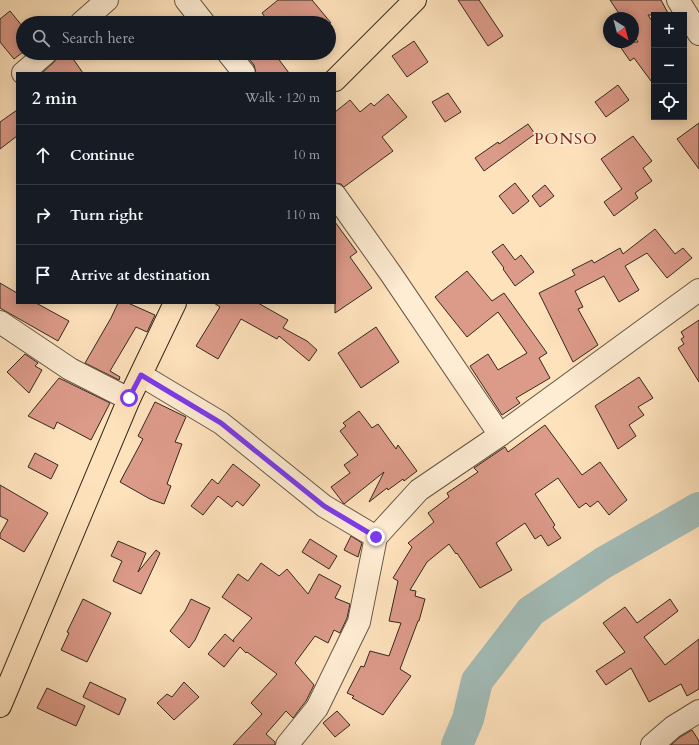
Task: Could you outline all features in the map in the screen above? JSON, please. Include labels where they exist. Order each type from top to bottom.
[{"type":"main road","points":[[336,79],[415,0]]},
{"type":"main road","points":[[0,706],[129,398],[175,304]]},
{"type":"street","points":[[89,16],[107,0]]},
{"type":"street","points":[[186,0],[199,16]]},
{"type":"street","points":[[678,0],[698,32]]},
{"type":"street","points":[[24,72],[38,60]]},
{"type":"street","points":[[234,60],[243,72]]},
{"type":"street","points":[[336,196],[391,274],[500,435]]},
{"type":"street","points":[[287,745],[317,708],[358,622],[376,537],[419,490],[500,435],[699,290]]},
{"type":"street","points":[[0,322],[70,369],[129,398]]},
{"type":"street","points":[[141,375],[221,423],[324,506],[376,537]]},
{"type":"street","points":[[652,745],[673,727],[699,712]]},
{"type":"building","points":[[278,0],[312,0],[325,16],[264,16],[262,13]]},
{"type":"building","points":[[458,0],[479,0],[503,36],[488,46]]},
{"type":"building","points":[[610,0],[661,0],[667,12],[651,12],[651,15],[648,15],[651,20],[651,81],[634,58],[630,61],[621,48],[639,48],[639,12],[618,12]]},
{"type":"building","points":[[10,11],[16,18],[16,57],[14,59],[0,42],[0,19]]},
{"type":"building","points":[[414,41],[428,62],[407,77],[392,56]]},
{"type":"building","points":[[56,60],[74,60],[82,72],[43,72]]},
{"type":"building","points":[[250,60],[279,60],[288,72],[256,72],[254,65]]},
{"type":"building","points":[[618,85],[629,100],[606,117],[595,102]]},
{"type":"building","points":[[448,93],[461,112],[445,122],[432,102]]},
{"type":"building","points":[[388,94],[407,117],[382,137],[393,151],[344,187],[341,184],[336,183],[336,111],[350,100],[360,112],[371,103],[374,106]]},
{"type":"building","points":[[16,111],[16,137],[0,149],[0,122]]},
{"type":"building","points":[[699,123],[699,169],[677,139]]},
{"type":"building","points":[[528,124],[535,134],[484,171],[475,158]]},
{"type":"building","points":[[633,136],[652,161],[643,168],[652,181],[635,193],[638,198],[614,216],[604,202],[622,189],[601,159]]},
{"type":"building","points":[[515,183],[529,201],[513,214],[499,196]]},
{"type":"building","points":[[545,185],[554,196],[540,207],[532,196]]},
{"type":"building","points":[[336,223],[357,252],[350,257],[372,288],[335,313]]},
{"type":"building","points":[[655,229],[675,254],[683,248],[692,258],[667,278],[647,253],[625,266],[639,290],[619,302],[604,276],[575,291],[583,307],[578,309],[598,345],[573,362],[539,293],[575,275],[572,270],[592,260],[594,263],[620,248],[623,254]]},
{"type":"building","points":[[503,244],[515,260],[521,255],[534,272],[515,286],[492,252]]},
{"type":"building","points":[[467,271],[492,301],[504,293],[547,353],[539,358],[550,378],[516,398],[520,403],[502,415],[470,366],[488,354],[498,370],[527,353],[498,312],[467,337],[435,297]]},
{"type":"building","points":[[0,283],[16,292],[16,304],[38,304],[69,321],[58,341],[0,308]]},
{"type":"building","points":[[118,304],[130,304],[155,315],[147,332],[136,327],[110,371],[120,377],[119,380],[85,363]]},
{"type":"building","points":[[216,304],[260,304],[288,320],[283,328],[307,341],[317,350],[309,361],[279,336],[277,339],[241,319],[218,359],[196,346],[220,307]]},
{"type":"building","points":[[699,320],[699,382],[678,348],[684,344],[681,339],[684,337],[681,332]]},
{"type":"building","points":[[376,327],[399,362],[361,388],[338,353]]},
{"type":"building","points":[[25,354],[38,363],[35,366],[42,370],[29,393],[7,372]]},
{"type":"building","points":[[639,377],[653,398],[638,407],[644,415],[629,425],[636,436],[618,449],[595,406]]},
{"type":"building","points":[[59,378],[110,403],[91,440],[57,422],[54,429],[28,416]]},
{"type":"building","points":[[155,402],[186,417],[175,442],[182,444],[167,484],[171,486],[164,504],[150,499],[120,482],[143,439],[138,436]]},
{"type":"building","points":[[359,411],[372,428],[378,424],[396,449],[398,445],[417,471],[404,481],[403,479],[388,490],[387,488],[369,502],[384,472],[344,504],[331,487],[350,473],[344,465],[358,455],[340,431],[346,426],[343,423]]},
{"type":"building","points":[[545,425],[582,475],[600,462],[627,500],[609,515],[598,501],[590,507],[586,503],[579,508],[558,478],[535,494],[555,525],[553,527],[561,538],[548,546],[541,535],[535,539],[525,523],[496,543],[512,570],[480,588],[457,553],[456,554],[449,544],[427,562],[410,590],[416,591],[415,596],[425,599],[419,621],[400,669],[411,676],[383,715],[352,698],[354,696],[347,693],[361,666],[364,667],[370,651],[389,656],[401,623],[389,621],[398,581],[393,578],[412,547],[408,543],[434,522],[428,513],[449,497],[447,493],[478,472],[474,468],[505,447],[508,452]]},
{"type":"building","points":[[35,453],[58,465],[51,479],[28,467]]},
{"type":"building","points":[[233,464],[260,485],[243,506],[237,501],[232,507],[218,496],[203,515],[191,506],[212,479],[218,484]]},
{"type":"building","points":[[0,485],[48,513],[24,552],[0,538],[0,534],[8,520],[0,516]]},
{"type":"building","points":[[351,536],[362,543],[358,557],[344,550]]},
{"type":"building","points":[[310,539],[337,556],[329,569],[302,552]]},
{"type":"building","points":[[118,541],[146,553],[138,572],[156,550],[160,553],[141,594],[113,581],[122,561],[111,556]]},
{"type":"building","points":[[261,563],[279,576],[287,569],[308,594],[319,574],[341,586],[335,598],[350,604],[347,618],[340,633],[334,630],[328,643],[315,636],[295,663],[314,685],[306,701],[293,718],[286,711],[266,734],[275,742],[275,745],[233,745],[262,714],[251,703],[277,674],[247,652],[246,653],[240,647],[224,667],[208,654],[225,634],[234,642],[233,640],[252,618],[222,597],[238,574],[248,581]]},
{"type":"building","points":[[83,599],[111,613],[87,662],[61,650],[69,633],[67,632]]},
{"type":"building","points":[[191,599],[210,608],[195,640],[189,648],[170,631],[185,611]]},
{"type":"building","points":[[670,599],[678,611],[644,637],[665,665],[699,639],[699,689],[687,696],[681,684],[649,702],[631,668],[606,685],[596,671],[625,652],[603,623],[625,607],[637,623]]},
{"type":"building","points":[[90,682],[126,699],[119,715],[83,697]]},
{"type":"building","points":[[184,682],[199,697],[174,720],[157,703],[167,694],[172,697]]},
{"type":"building","points":[[47,688],[85,706],[76,726],[37,708]]},
{"type":"building","points":[[337,711],[350,725],[335,737],[323,723]]},
{"type":"building","points":[[692,730],[699,741],[699,745],[671,745],[680,737]]},
{"type":"waterway","points":[[457,745],[468,719],[477,681],[531,611],[603,563],[699,508]]},
{"type":"district","name":"PONSO","points":[[566,138]]},
{"type":"route","points":[[129,398],[141,375],[221,423],[324,506],[376,537]]}]
